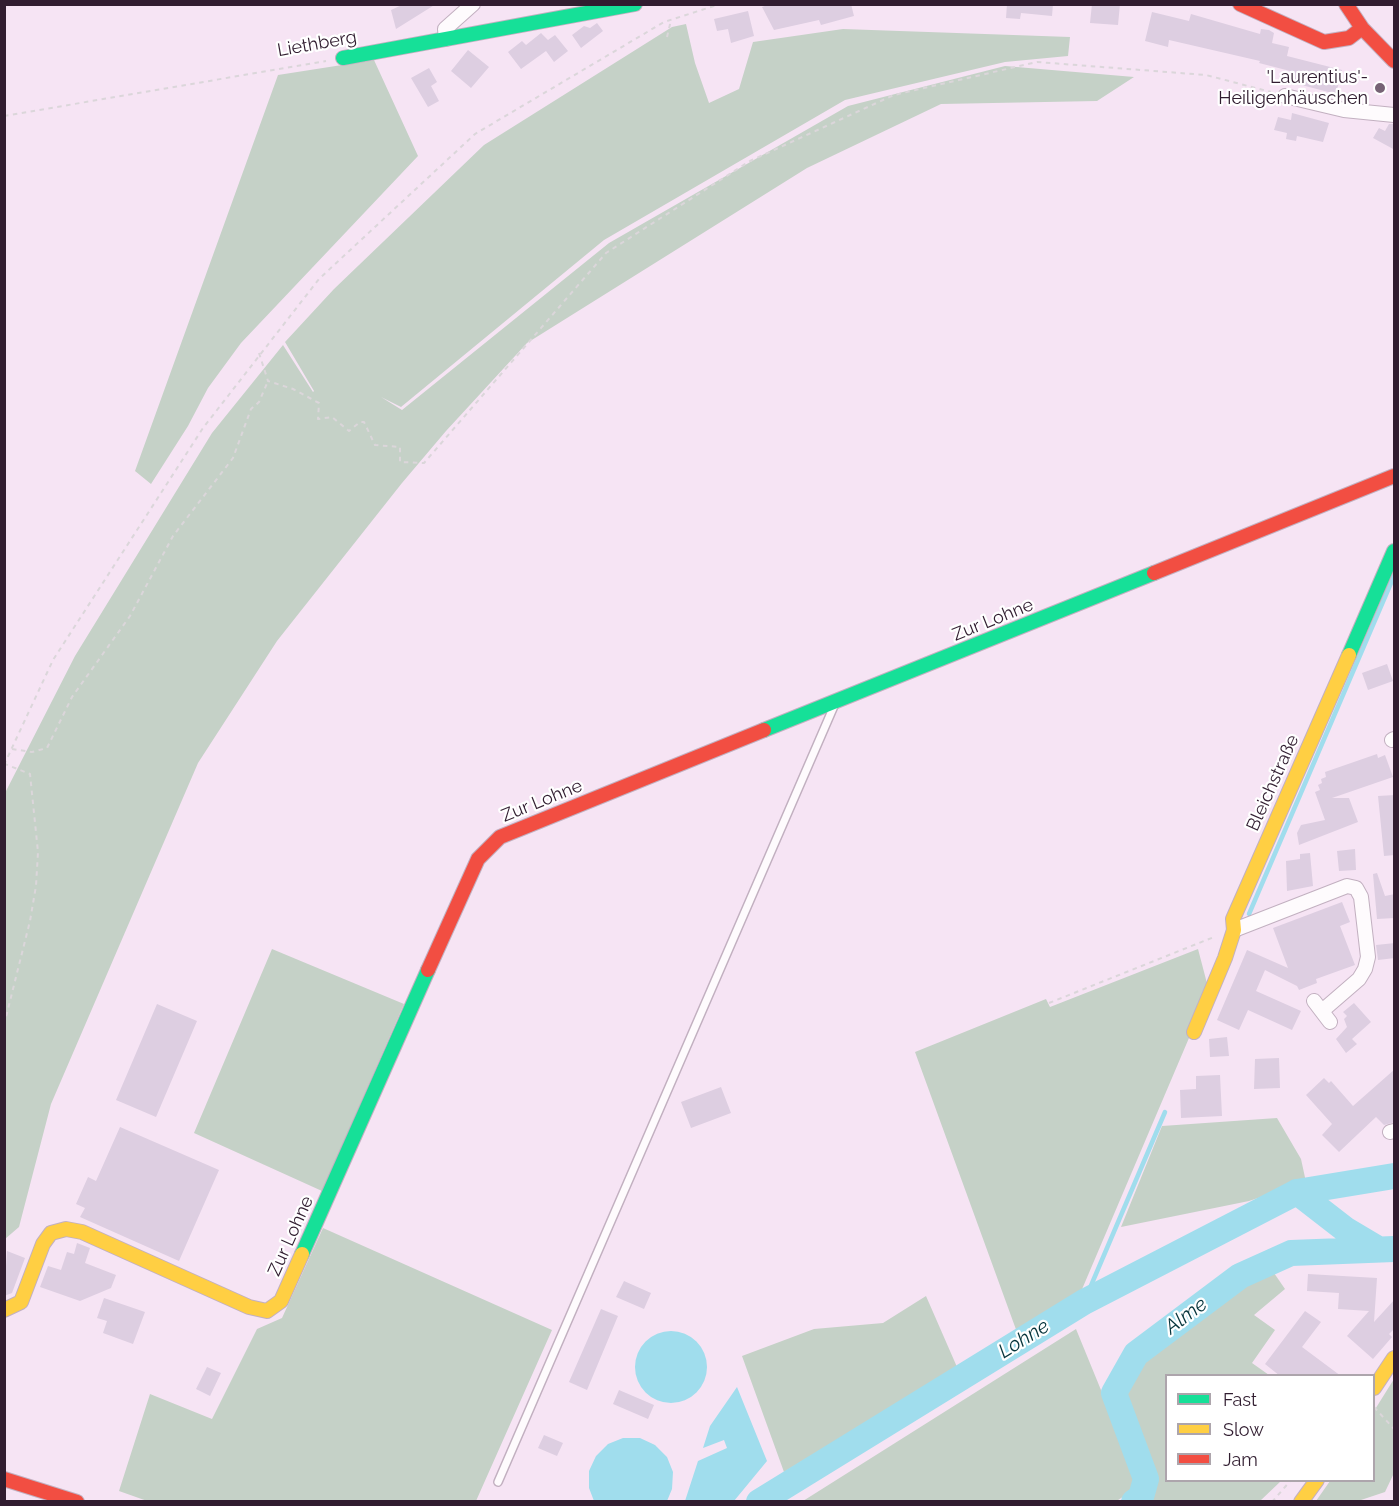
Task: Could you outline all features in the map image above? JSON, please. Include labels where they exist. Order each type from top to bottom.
[{"type":"main road","name":"Liethberg","points":[[343,58],[635,4]]},
{"type":"main road","points":[[1240,4],[1324,42],[1349,38],[1362,28]]},
{"type":"main road","points":[[1346,4],[1362,28],[1395,61]]},
{"type":"main road","name":"Zur Lohne","points":[[4,1310],[21,1302],[43,1244],[51,1233],[66,1229],[82,1232],[125,1250],[249,1307],[267,1311],[281,1301],[478,859],[500,837],[835,704],[1395,476]]},
{"type":"main road","name":"Bleichstraße","points":[[1194,1032],[1225,958],[1234,930],[1233,919],[1395,551]]},
{"type":"main road","points":[[1375,1387],[1395,1358]]},
{"type":"main road","points":[[4,1479],[77,1502]]},
{"type":"main road","points":[[1301,1502],[1316,1482]]},
{"type":"street","points":[[446,39],[445,29],[472,4]]},
{"type":"street","points":[[1286,96],[1344,110],[1395,115]]},
{"type":"street","points":[[1234,930],[1347,886],[1356,888],[1361,897],[1368,957],[1365,969],[1359,979],[1322,1011]]},
{"type":"lane","points":[[498,1482],[835,704]]},
{"type":"path","points":[[4,1025],[30,921],[36,886],[38,852],[30,774],[5,765],[53,660],[202,428],[319,279],[475,134],[671,20],[720,4]]},
{"type":"path","points":[[667,37],[671,20]]},
{"type":"path","name":"Liethberg","points":[[4,116],[343,58]]},
{"type":"path","points":[[268,381],[293,389],[319,404],[318,419],[332,417],[349,431],[360,422],[364,422],[375,445],[400,447],[400,462],[424,463],[606,253],[750,161],[894,94],[1037,62],[1206,75],[1286,96]]},
{"type":"path","points":[[12,748],[32,752],[47,748],[72,697],[83,685],[97,659],[130,616],[173,536],[233,458],[251,409],[260,402],[268,381],[259,354]]},
{"type":"path","points":[[1049,1003],[1234,930]]},
{"type":"path","points":[[1375,1408],[1395,1429]]},
{"type":"path","points":[[1272,1502],[1289,1482]]},
{"type":"shaded area","points":[[686,24],[695,63],[709,103],[739,89],[753,42],[843,29],[1070,37],[1068,56],[1005,62],[845,100],[604,240],[401,407],[381,397],[402,410],[609,243],[848,106],[1005,66],[1134,77],[1097,101],[941,104],[807,168],[527,343],[446,431],[402,483],[277,641],[198,763],[51,1104],[19,1227],[5,1239],[5,793],[75,656],[212,433],[283,345],[314,391],[285,342],[334,289],[484,145],[672,27]]},
{"type":"shaded area","points":[[374,60],[418,156],[241,343],[208,388],[188,426],[151,484],[135,471],[278,75]]},
{"type":"shaded area","points":[[272,949],[404,1004],[322,1191],[194,1133]]},
{"type":"shaded area","points":[[1198,949],[1209,991],[1077,1301],[1018,1335],[915,1052],[1046,999],[1050,1007]]},
{"type":"shaded area","points":[[1277,1118],[1301,1159],[1306,1182],[1249,1201],[1121,1227],[1162,1126]]},
{"type":"shaded area","points":[[323,1228],[552,1330],[476,1501],[150,1502],[119,1491],[150,1394],[212,1419],[257,1329],[282,1318]]},
{"type":"shaded area","points":[[1274,1273],[1285,1289],[1254,1315],[1275,1330],[1252,1363],[1268,1374],[1165,1374],[1165,1482],[1280,1482],[1260,1501],[1143,1501],[1153,1481],[1123,1394],[1142,1356],[1247,1282]]},
{"type":"shaded area","points":[[926,1296],[957,1367],[784,1472],[742,1356],[814,1329],[883,1323]]},
{"type":"shaded area","points":[[1076,1329],[1137,1478],[1132,1491],[1115,1502],[803,1501]]},
{"type":"shaded area","points":[[1394,1379],[1394,1473],[1385,1492],[1358,1501],[1316,1501],[1329,1482],[1375,1482],[1375,1409]]},
{"type":"water","points":[[678,1331],[697,1341],[705,1353],[707,1367],[705,1381],[697,1393],[685,1401],[664,1403],[645,1393],[637,1381],[635,1360],[645,1341],[657,1333]]},
{"type":"water","points":[[737,1387],[767,1461],[734,1501],[685,1501],[698,1461],[727,1448],[724,1440],[703,1448],[710,1426]]},
{"type":"water","points":[[623,1438],[640,1438],[655,1445],[667,1457],[673,1472],[672,1489],[667,1501],[594,1501],[589,1488],[589,1471],[596,1456],[608,1444]]},
{"type":"building","points":[[404,4],[436,4],[396,29],[391,10]]},
{"type":"building","points":[[770,4],[851,4],[854,16],[821,25],[819,20],[774,30],[762,7]]},
{"type":"building","points":[[1007,4],[1053,4],[1052,16],[1021,13],[1020,19],[1006,18]]},
{"type":"building","points":[[1092,4],[1120,4],[1118,25],[1090,23]]},
{"type":"building","points":[[748,11],[754,36],[731,43],[728,29],[717,31],[714,19]]},
{"type":"building","points":[[1152,12],[1189,21],[1191,14],[1260,34],[1261,29],[1269,30],[1274,33],[1272,43],[1289,47],[1287,56],[1342,70],[1336,94],[1294,83],[1295,77],[1289,75],[1290,71],[1259,63],[1260,61],[1169,40],[1168,47],[1145,41]]},
{"type":"building","points":[[597,23],[603,31],[581,48],[572,35],[584,26],[590,28]]},
{"type":"building","points":[[541,33],[548,40],[555,35],[568,51],[554,62],[546,51],[521,69],[508,52],[522,41],[526,45]]},
{"type":"building","points":[[468,50],[489,67],[471,88],[451,71]]},
{"type":"building","points":[[429,68],[437,82],[431,86],[439,101],[428,107],[411,78]]},
{"type":"building","points":[[1292,113],[1329,123],[1323,142],[1297,136],[1296,141],[1286,139],[1287,133],[1274,130],[1278,117],[1291,120]]},
{"type":"building","points":[[1389,124],[1395,124],[1395,150],[1373,138],[1379,128],[1385,131]]},
{"type":"building","points":[[1387,664],[1393,681],[1368,690],[1362,673]]},
{"type":"building","points":[[1377,754],[1378,758],[1385,755],[1393,777],[1332,798],[1349,798],[1358,822],[1299,845],[1297,833],[1301,825],[1325,820],[1315,792],[1320,790],[1318,785],[1322,783],[1321,779],[1326,777],[1325,772]]},
{"type":"building","points":[[1395,795],[1395,855],[1384,856],[1378,796]]},
{"type":"building","points":[[1355,849],[1356,870],[1339,871],[1337,851]]},
{"type":"building","points":[[1310,853],[1313,886],[1287,891],[1286,861],[1300,859],[1300,854]]},
{"type":"building","points":[[1377,873],[1385,896],[1395,894],[1395,918],[1377,919],[1373,874]]},
{"type":"building","points":[[1342,902],[1350,922],[1340,926],[1355,965],[1316,979],[1317,983],[1299,990],[1297,986],[1265,970],[1256,991],[1301,1011],[1292,1030],[1248,1010],[1239,1030],[1217,1020],[1247,950],[1288,968],[1273,928]]},
{"type":"building","points":[[1395,943],[1395,958],[1378,960],[1376,945]]},
{"type":"building","points":[[1354,1003],[1371,1022],[1352,1039],[1357,1044],[1346,1053],[1336,1039],[1347,1027],[1344,1019],[1347,1016],[1343,1012]]},
{"type":"building","points":[[157,1004],[197,1021],[156,1117],[116,1100]]},
{"type":"building","points":[[1227,1037],[1229,1056],[1210,1057],[1209,1039]]},
{"type":"building","points":[[1279,1058],[1280,1088],[1254,1089],[1255,1059]]},
{"type":"building","points":[[1395,1069],[1395,1122],[1384,1125],[1376,1117],[1339,1152],[1322,1135],[1332,1124],[1306,1095],[1324,1078],[1329,1083],[1331,1081],[1353,1106]]},
{"type":"building","points":[[1220,1075],[1222,1116],[1181,1118],[1180,1090],[1196,1089],[1196,1076]]},
{"type":"building","points":[[721,1087],[731,1113],[691,1128],[681,1102]]},
{"type":"building","points":[[120,1127],[219,1170],[179,1261],[80,1217],[85,1208],[76,1204],[88,1177],[96,1181]]},
{"type":"building","points":[[77,1243],[90,1248],[85,1263],[116,1275],[111,1288],[80,1301],[40,1287],[48,1266],[61,1270],[67,1252],[74,1254]]},
{"type":"building","points":[[7,1251],[25,1258],[12,1293],[4,1296]]},
{"type":"building","points":[[1308,1274],[1377,1278],[1374,1322],[1395,1299],[1395,1328],[1389,1334],[1392,1337],[1373,1359],[1347,1336],[1369,1311],[1338,1309],[1339,1293],[1307,1291]]},
{"type":"building","points":[[624,1281],[651,1293],[644,1309],[616,1297]]},
{"type":"building","points":[[104,1298],[145,1312],[133,1344],[103,1333],[107,1321],[97,1318]]},
{"type":"building","points":[[601,1309],[618,1316],[587,1390],[569,1382]]},
{"type":"building","points":[[1305,1311],[1321,1322],[1302,1347],[1338,1374],[1278,1374],[1265,1364]]},
{"type":"building","points":[[207,1367],[221,1373],[210,1396],[196,1389]]},
{"type":"building","points":[[619,1390],[654,1405],[648,1419],[613,1404]]},
{"type":"building","points":[[544,1435],[563,1443],[557,1456],[538,1448]]},
{"type":"waterway","points":[[1249,914],[1394,576]]},
{"type":"waterway","points":[[1084,1302],[1165,1112]]},
{"type":"waterway","name":"Lohne","points":[[759,1502],[1084,1302],[1297,1192],[1394,1176]]},
{"type":"waterway","name":"Lohne","points":[[1297,1192],[1346,1230],[1378,1249]]},
{"type":"waterway","name":"Alme","points":[[1134,1502],[1141,1497],[1146,1479],[1114,1393],[1136,1354],[1240,1276],[1291,1253],[1394,1249]]},
{"type":"traffic: fast","points":[[343,58],[635,4]]},
{"type":"traffic: fast","points":[[1349,655],[1394,551]]},
{"type":"traffic: fast","points":[[764,730],[1154,573]]},
{"type":"traffic: fast","points":[[302,1254],[428,970]]},
{"type":"traffic: slow","points":[[1194,1032],[1225,958],[1234,930],[1233,919],[1349,655]]},
{"type":"traffic: slow","points":[[4,1310],[21,1302],[43,1244],[51,1233],[66,1229],[82,1232],[249,1307],[267,1311],[281,1301],[302,1254]]},
{"type":"traffic: slow","points":[[1375,1386],[1394,1358]]},
{"type":"traffic: slow","points":[[1301,1502],[1316,1482]]},
{"type":"traffic: jam","points":[[1240,4],[1324,42],[1349,38],[1362,28]]},
{"type":"traffic: jam","points":[[1346,4],[1362,28],[1394,61]]},
{"type":"traffic: jam","points":[[1154,573],[1394,476]]},
{"type":"traffic: jam","points":[[428,970],[478,859],[500,837],[764,730]]},
{"type":"traffic: jam","points":[[4,1479],[77,1502]]},
{"type":"place","name":"'Laurentius'- Heiligenhäuschen","points":[[1380,88]]}]
